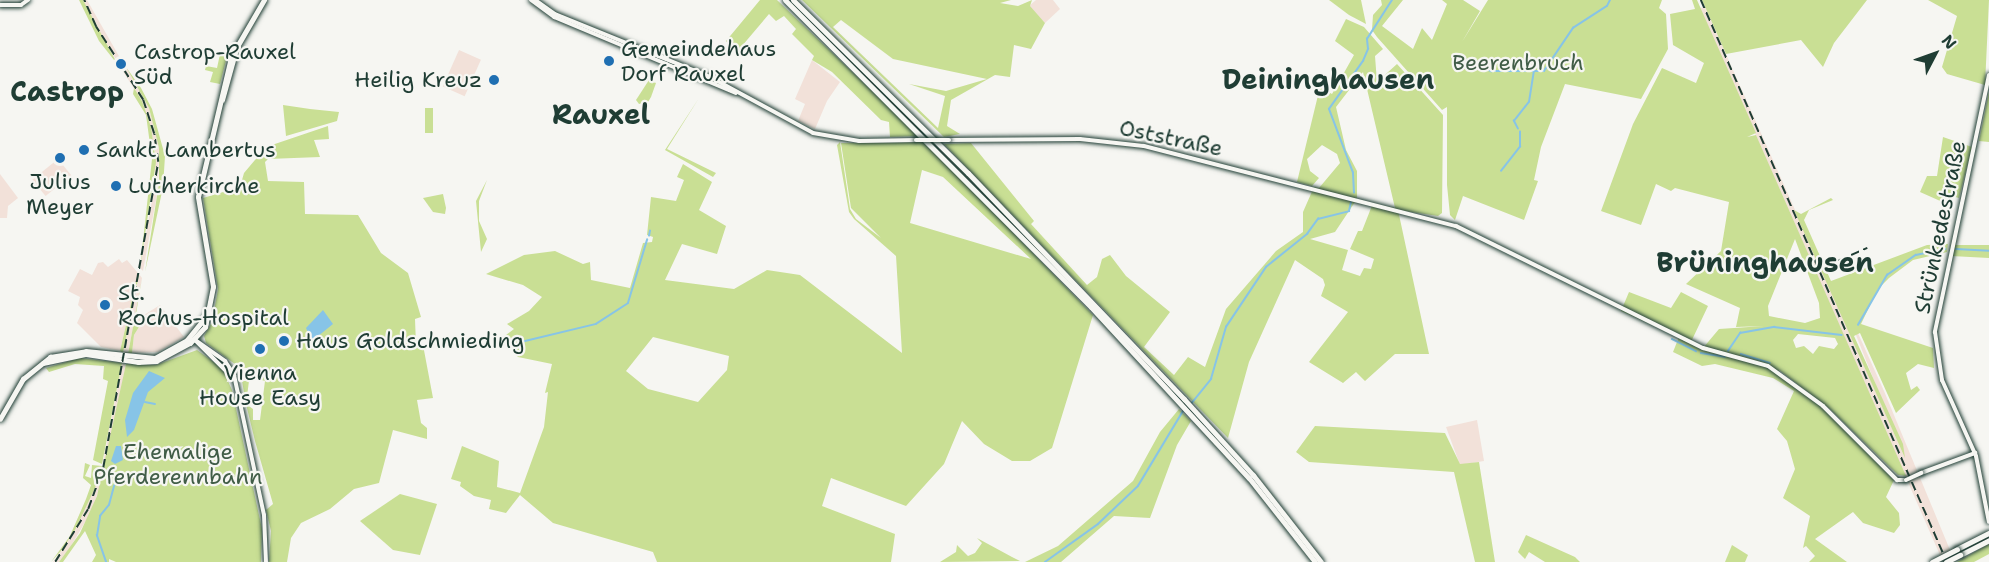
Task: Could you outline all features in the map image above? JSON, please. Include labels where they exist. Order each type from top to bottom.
[{"type":"highway","points":[[785,0],[1003,215],[1191,409],[1253,475],[1321,562]]},
{"type":"highway","points":[[793,0],[976,181],[1183,401]]},
{"type":"highway","points":[[1191,409],[1315,562]]},
{"type":"highway","points":[[1932,562],[1958,552],[1988,536]]},
{"type":"highway","points":[[1946,562],[1958,552]]},
{"type":"main road","points":[[9,0],[18,5]]},
{"type":"main road","points":[[0,5],[18,5],[28,0]]},
{"type":"main road","points":[[0,419],[16,387],[50,357],[80,351],[155,357],[193,338],[205,327],[213,287],[198,202],[219,106],[235,50],[259,1],[264,0]]},
{"type":"main road","name":"Oststraße","points":[[533,0],[555,14],[708,79],[748,98],[797,126],[826,137],[860,141],[1121,142],[1456,226],[1703,348],[1768,366],[1823,406],[1897,480],[1906,480],[1975,453]]},
{"type":"main road","name":"Strünkedestraße","points":[[1989,75],[1935,332],[1947,397],[1975,453],[1989,522]]},
{"type":"main road","points":[[193,338],[225,361],[234,378],[264,515],[266,562]]},
{"type":"shaded area","points":[[83,0],[87,0],[120,58],[119,64],[94,26]]},
{"type":"shaded area","points":[[1036,0],[1053,0],[1060,9],[1045,23],[1029,6]]},
{"type":"shaded area","points":[[1705,7],[1905,458],[1834,280],[1884,391],[1955,562],[1943,562],[1700,8]]},
{"type":"shaded area","points":[[459,50],[481,60],[465,96],[443,87]]},
{"type":"shaded area","points":[[812,60],[840,82],[827,101],[815,129],[798,121],[805,104],[795,99]]},
{"type":"shaded area","points":[[126,67],[149,108],[159,148],[158,189],[143,271],[140,268],[155,183],[155,147],[142,101],[122,70]]},
{"type":"shaded area","points":[[58,159],[71,175],[46,196],[32,180]]},
{"type":"shaded area","points":[[0,174],[18,198],[8,206],[7,218],[0,218]]},
{"type":"shaded area","name":"St. Rochus-Hospital","points":[[119,259],[122,263],[127,260],[138,273],[120,351],[101,347],[77,323],[83,310],[78,305],[80,297],[68,291],[80,269],[92,275],[98,263],[103,262],[108,267]]},
{"type":"shaded area","points":[[139,274],[142,278],[128,354],[123,353]]},
{"type":"shaded area","points":[[160,305],[184,337],[158,352],[132,353],[134,335],[139,327],[136,320]]},
{"type":"shaded area","points":[[122,363],[126,365],[106,464],[103,463]]},
{"type":"shaded area","points":[[1477,420],[1484,461],[1460,465],[1446,427]]},
{"type":"shaded area","points":[[101,468],[105,469],[102,482],[90,514],[59,562],[53,562],[66,544]]},
{"type":"green space","points":[[79,0],[83,0],[118,65],[99,41]]},
{"type":"green space","points":[[760,0],[777,0],[919,136],[890,137],[889,122],[881,120],[832,72],[812,60],[814,56],[792,34],[796,29],[784,16],[776,21],[769,14],[736,53],[726,41]]},
{"type":"green space","points":[[802,0],[1011,0],[1000,3],[1018,6],[1032,0],[1030,6],[1045,23],[1031,49],[1014,45],[1010,77],[995,75],[951,100],[947,126],[960,134],[944,137]],"holes":[[[841,20],[893,59],[987,79],[946,91],[909,84],[945,96],[938,128],[833,27]]]},
{"type":"green space","points":[[1329,0],[1361,0],[1366,24],[1349,15]]},
{"type":"green space","name":"Beerenbruch","points":[[1381,0],[1403,0],[1382,26],[1413,49],[1422,28],[1432,40],[1447,4],[1442,0],[1463,0],[1480,11],[1462,42],[1488,0],[1662,0],[1659,8],[1666,14],[1668,49],[1641,99],[1565,84],[1541,147],[1534,180],[1538,181],[1524,220],[1463,196],[1455,220],[1450,215],[1447,185],[1447,107],[1442,110],[1372,30],[1373,15],[1382,5]]},
{"type":"green space","points":[[1692,0],[1697,0],[1756,133],[1747,137],[1756,135],[1906,476],[1898,475],[1830,409],[1779,370],[1777,374],[1820,405],[1894,480],[1886,497],[1899,513],[1900,525],[1894,533],[1863,523],[1853,512],[1815,539],[1847,562],[1809,562],[1815,556],[1806,546],[1803,548],[1810,516],[1783,498],[1795,469],[1787,441],[1777,429],[1794,391],[1773,378],[1715,364],[1702,366],[1673,352],[1679,337],[1621,311],[1629,292],[1671,308],[1681,292],[1708,306],[1691,342],[1703,348],[1719,329],[1764,326],[1736,327],[1740,308],[1686,284],[1721,251],[1729,202],[1675,188],[1671,191],[1656,184],[1641,225],[1601,211],[1633,124],[1662,68],[1696,83],[1704,63],[1673,45],[1670,14],[1695,9]],"holes":[[[1795,239],[1819,303],[1820,318],[1805,323],[1769,316],[1768,306]],[[1798,334],[1835,338],[1838,344],[1834,349],[1819,346],[1813,354],[1804,346],[1796,348],[1793,340]]]},
{"type":"green space","points":[[1702,0],[1867,0],[1834,43],[1823,67],[1801,40],[1726,54]]},
{"type":"green space","points":[[1928,0],[1989,0],[1985,85],[1947,74],[1942,67],[1957,16]]},
{"type":"green space","points":[[1346,19],[1364,27],[1383,49],[1375,56],[1377,82],[1397,64],[1443,115],[1442,213],[1438,216],[1398,210],[1429,354],[1395,354],[1365,381],[1356,372],[1343,383],[1309,362],[1348,312],[1321,296],[1325,285],[1323,279],[1295,260],[1249,362],[1228,438],[944,144],[971,143],[1034,221],[1031,224],[1087,285],[1097,277],[1102,259],[1110,255],[1126,276],[1170,312],[1144,347],[1174,375],[1188,357],[1205,367],[1226,309],[1276,251],[1303,232],[1303,212],[1314,187],[1319,188],[1340,163],[1337,154],[1322,145],[1307,159],[1310,171],[1319,178],[1312,186],[1297,182],[1320,87],[1332,94],[1354,55],[1335,41]],"holes":[[[1363,72],[1395,208],[1373,203],[1362,231],[1358,231],[1350,249],[1374,259],[1371,269],[1364,268],[1360,276],[1342,270],[1348,250],[1310,239],[1335,232],[1357,199],[1357,171],[1346,150],[1336,107]]]},
{"type":"green space","points":[[230,45],[220,84],[210,82],[213,72],[205,70],[206,66],[217,68],[220,54],[226,55]]},
{"type":"green space","points":[[126,67],[152,109],[165,156],[163,187],[145,272],[159,183],[159,148],[149,108]]},
{"type":"green space","points":[[649,80],[656,83],[651,97],[648,102],[639,104],[636,100]]},
{"type":"green space","points":[[134,88],[142,101],[151,127],[156,162],[140,268],[152,159],[146,115],[133,94]]},
{"type":"green space","points":[[1989,92],[1989,142],[1979,141]]},
{"type":"green space","points":[[699,98],[667,149],[716,173],[713,177],[665,150]]},
{"type":"green space","points":[[283,105],[339,112],[337,121],[286,136]]},
{"type":"green space","points":[[425,108],[433,108],[433,133],[425,133]]},
{"type":"green space","points":[[328,126],[329,139],[314,140],[320,157],[268,159],[265,162],[268,181],[304,182],[305,214],[358,215],[381,253],[408,273],[421,317],[415,319],[416,345],[423,345],[433,398],[417,400],[421,423],[427,428],[427,439],[393,430],[379,483],[354,489],[330,509],[301,523],[291,538],[287,562],[269,562],[271,531],[266,510],[273,504],[246,404],[253,409],[253,420],[260,420],[265,381],[255,378],[255,369],[239,367],[206,343],[204,336],[212,322],[218,289],[203,198],[240,187],[244,173],[266,147]]},
{"type":"green space","points":[[1943,137],[1972,147],[1959,198],[1948,195],[1947,204],[1920,192],[1927,176],[1937,176]]},
{"type":"green space","points":[[840,142],[850,209],[856,219],[881,238],[851,208],[841,143],[925,142],[1093,315],[1052,448],[1030,461],[1012,461],[984,444],[962,421],[944,464],[906,506],[831,478],[822,506],[895,534],[891,562],[657,562],[653,552],[553,523],[520,495],[506,513],[489,509],[491,500],[474,496],[460,486],[461,482],[451,479],[462,446],[499,461],[497,487],[520,493],[544,427],[548,392],[545,393],[552,364],[518,357],[502,338],[514,329],[507,324],[529,311],[542,297],[523,285],[486,274],[524,255],[555,251],[583,264],[590,262],[591,280],[630,288],[643,243],[652,242],[653,237],[647,235],[651,197],[676,201],[684,180],[677,177],[683,164],[712,182],[699,210],[726,226],[717,254],[682,244],[665,280],[734,289],[767,270],[800,275],[902,353],[896,256],[854,219],[849,212],[837,145]],"holes":[[[922,170],[943,177],[1031,259],[910,223]],[[653,337],[729,356],[727,370],[698,402],[648,389],[626,371]]]},
{"type":"green space","points":[[487,180],[479,201],[479,221],[487,239],[481,252],[476,201]]},
{"type":"green space","points":[[443,194],[445,214],[433,212],[423,198]]},
{"type":"green space","points":[[1831,198],[1833,200],[1809,210],[1804,220],[1831,281],[1927,245],[1948,244],[1947,252],[1913,260],[1889,278],[1878,289],[1861,324],[1933,348],[1934,368],[1918,364],[1906,373],[1911,390],[1917,386],[1920,390],[1896,413],[1860,333],[1854,336],[1903,444],[1905,458],[1794,210],[1801,214]]},
{"type":"green space","points":[[1953,245],[1989,245],[1989,258],[1951,256]]},
{"type":"green space","points":[[139,274],[123,353],[120,351]]},
{"type":"green space","points":[[142,278],[135,320],[139,327],[134,335],[132,353],[128,354]]},
{"type":"green space","name":"Ehemalige Pferderennbahn","points":[[197,350],[222,368],[232,390],[262,529],[261,562],[116,562],[109,559],[109,562],[92,562],[96,555],[85,531],[63,562],[59,562],[80,533],[97,496],[126,364],[156,365]]},
{"type":"green space","points":[[80,358],[122,363],[102,464],[93,460],[108,381],[103,379],[104,366],[75,364],[49,372],[46,368]]},
{"type":"green space","points":[[242,381],[249,381],[246,404]]},
{"type":"green space","points":[[1179,409],[1191,421],[1177,445],[1150,518],[1114,516],[1061,562],[1025,562],[1058,546],[1133,481],[1160,432]]},
{"type":"green space","points":[[1315,426],[1445,433],[1460,464],[1479,462],[1495,562],[1475,562],[1454,472],[1309,462],[1296,452]]},
{"type":"green space","points":[[85,463],[90,465],[85,476],[91,478],[92,465],[102,466],[95,488],[75,530],[51,562],[70,536],[91,485],[83,478]]},
{"type":"green space","points":[[400,494],[437,504],[420,555],[393,550],[360,521]]},
{"type":"green space","points":[[1526,535],[1575,557],[1580,562],[1545,562],[1529,552],[1525,559],[1518,552]]},
{"type":"green space","points":[[977,538],[1020,561],[940,562],[956,552],[957,545],[968,556],[975,553],[982,543]]},
{"type":"green space","points":[[1989,544],[1989,554],[1974,562],[1957,562]]},
{"type":"green space","points":[[1732,545],[1748,555],[1745,562],[1725,562]]},
{"type":"water","points":[[323,310],[333,324],[312,341],[306,328]]},
{"type":"water","points":[[149,371],[165,378],[148,392],[134,430],[127,437],[125,420],[133,393]]},
{"type":"water","points":[[116,446],[121,446],[123,460],[115,464],[111,461]]},
{"type":"waterway","points":[[1354,193],[1353,173],[1329,109],[1363,61],[1368,49],[1367,39],[1392,0]]},
{"type":"waterway","name":"Beerenbruch","points":[[1465,59],[1491,71],[1544,71],[1573,28],[1607,6],[1610,0]]},
{"type":"waterway","points":[[1518,129],[1514,121],[1529,102],[1534,70]]},
{"type":"waterway","points":[[1501,171],[1520,147],[1520,132]]},
{"type":"waterway","points":[[1191,404],[1211,379],[1226,327],[1266,267],[1307,234],[1318,219],[1349,211],[1351,202]]},
{"type":"waterway","points":[[649,236],[650,231]]},
{"type":"waterway","points":[[521,342],[596,324],[628,303],[647,240]]},
{"type":"waterway","points":[[1858,325],[1887,275],[1916,255],[1945,249]]},
{"type":"waterway","points":[[1956,249],[1989,251]]},
{"type":"waterway","points":[[1728,351],[1740,333],[1774,327],[1842,335]]},
{"type":"waterway","points":[[1672,339],[1696,351]]},
{"type":"waterway","points":[[1701,353],[1725,357]]},
{"type":"waterway","points":[[1741,354],[1770,363]]},
{"type":"waterway","points":[[145,402],[155,404]]},
{"type":"waterway","points":[[1045,562],[1098,524],[1138,486],[1183,411]]},
{"type":"waterway","points":[[106,562],[97,536],[100,516],[109,505],[114,486]]},
{"type":"railway","points":[[55,562],[88,509],[103,468],[158,162],[154,134],[143,100],[96,27],[84,0]]},
{"type":"railway","points":[[1701,0],[1947,562]]},
{"type":"railway","points":[[1826,266],[1867,248]]},
{"type":"place","name":"Gemeindehaus Dorf Rauxel","points":[[609,61]]},
{"type":"place","name":"Castrop-Rauxel Süd","points":[[121,64]]},
{"type":"place","name":"Heilig Kreuz","points":[[494,80]]},
{"type":"place","name":"Sankt Lambertus","points":[[84,150]]},
{"type":"place","name":"Julius Meyer","points":[[60,158]]},
{"type":"place","name":"Lutherkirche","points":[[116,186]]},
{"type":"place","name":"St. Rochus-Hospital","points":[[105,305]]},
{"type":"place","name":"Haus Goldschmieding","points":[[284,341]]},
{"type":"place","name":"Vienna House Easy","points":[[260,349]]},
{"type":"district","name":"Deininghausen","points":[[1328,79]]},
{"type":"district","name":"Castrop","points":[[67,91]]},
{"type":"district","name":"Rauxel","points":[[601,114]]},
{"type":"district","name":"Brüninghausen","points":[[1765,262]]}]
